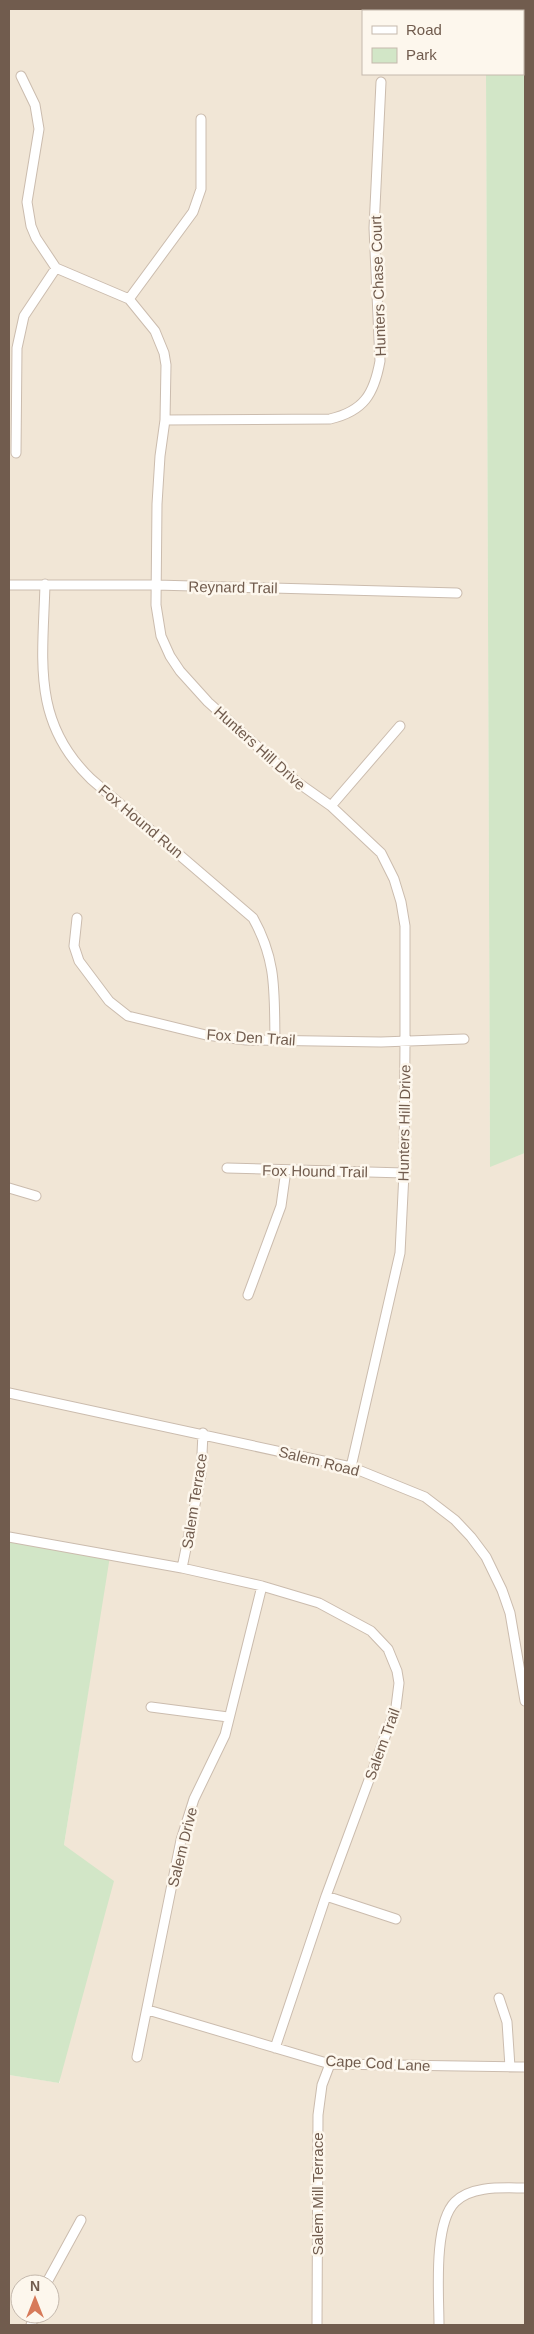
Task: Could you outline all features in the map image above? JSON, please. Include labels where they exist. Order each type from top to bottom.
[{"type":"street","points":[[16,452],[17,348],[24,316],[56,268],[36,238],[28,214],[28,190],[38,129],[35,105],[20,76]]},
{"type":"street","name":"Hunters Chase Court","points":[[165,420],[330,419],[353,411],[370,394],[376,383],[380,362],[374,228],[380,82]]},
{"type":"street","points":[[129,299],[193,212],[201,189],[201,119]]},
{"type":"street","name":"Hunters Hill Drive","points":[[56,268],[129,299],[155,331],[164,353],[166,365],[165,420],[160,456],[157,504],[156,605],[161,636],[170,656],[180,671],[208,702],[297,782],[331,806],[380,853],[398,891],[405,926],[404,1173],[400,1253],[351,1467]]},
{"type":"street","name":"Reynard Trail","points":[[9,586],[45,584],[156,585],[457,593]]},
{"type":"street","name":"Fox Hound Run","points":[[45,584],[43,683],[47,707],[58,736],[74,761],[91,779],[253,918],[267,946],[273,970],[275,1040]]},
{"type":"street","points":[[331,806],[400,726]]},
{"type":"street","name":"Fox Den Trail","points":[[77,918],[74,946],[78,961],[109,1001],[128,1016],[206,1035],[246,1040],[405,1042],[464,1040]]},
{"type":"street","name":"Fox Hound Trail","points":[[227,1168],[404,1173]]},
{"type":"street","points":[[248,1295],[281,1206],[286,1170]]},
{"type":"street","points":[[9,1188],[36,1196]]},
{"type":"street","name":"Salem Road","points":[[9,1393],[203,1433],[351,1467],[425,1497],[455,1520],[472,1537],[486,1557],[502,1590],[510,1613],[525,1700]]},
{"type":"street","name":"Salem Terrace","points":[[182,1568],[201,1475],[203,1433]]},
{"type":"street","name":"Salem Trail","points":[[9,1537],[182,1568],[262,1586],[319,1603],[371,1631],[388,1649],[397,1671],[399,1683],[396,1707],[326,1896],[275,2048]]},
{"type":"street","name":"Salem Drive","points":[[137,2057],[183,1833],[194,1799],[225,1735],[262,1586]]},
{"type":"street","points":[[151,1707],[228,1717]]},
{"type":"street","points":[[326,1896],[396,1919]]},
{"type":"street","points":[[500,1998],[508,2022],[510,2067]]},
{"type":"street","name":"Cape Cod Lane","points":[[148,2010],[330,2064],[525,2067]]},
{"type":"street","name":"Salem Mill Terrace","points":[[317,2325],[318,2116],[322,2085],[330,2064]]},
{"type":"street","points":[[439,2325],[442,2237],[446,2219],[455,2202],[470,2193],[484,2189],[525,2188]]},
{"type":"street","points":[[51,2274],[81,2220]]},
{"type":"shaded area","points":[[9,9],[486,9],[362,10],[362,75],[486,75],[490,1166],[525,1153],[525,2325],[9,2325],[9,2075],[60,2083],[64,1845],[109,1556],[9,1538]]},
{"type":"green space","points":[[525,9],[525,1153],[490,1167],[486,75],[524,75],[524,10],[486,10]]},
{"type":"green space","points":[[9,1538],[110,1556],[64,1845],[114,1881],[59,2083],[9,2075]]}]
